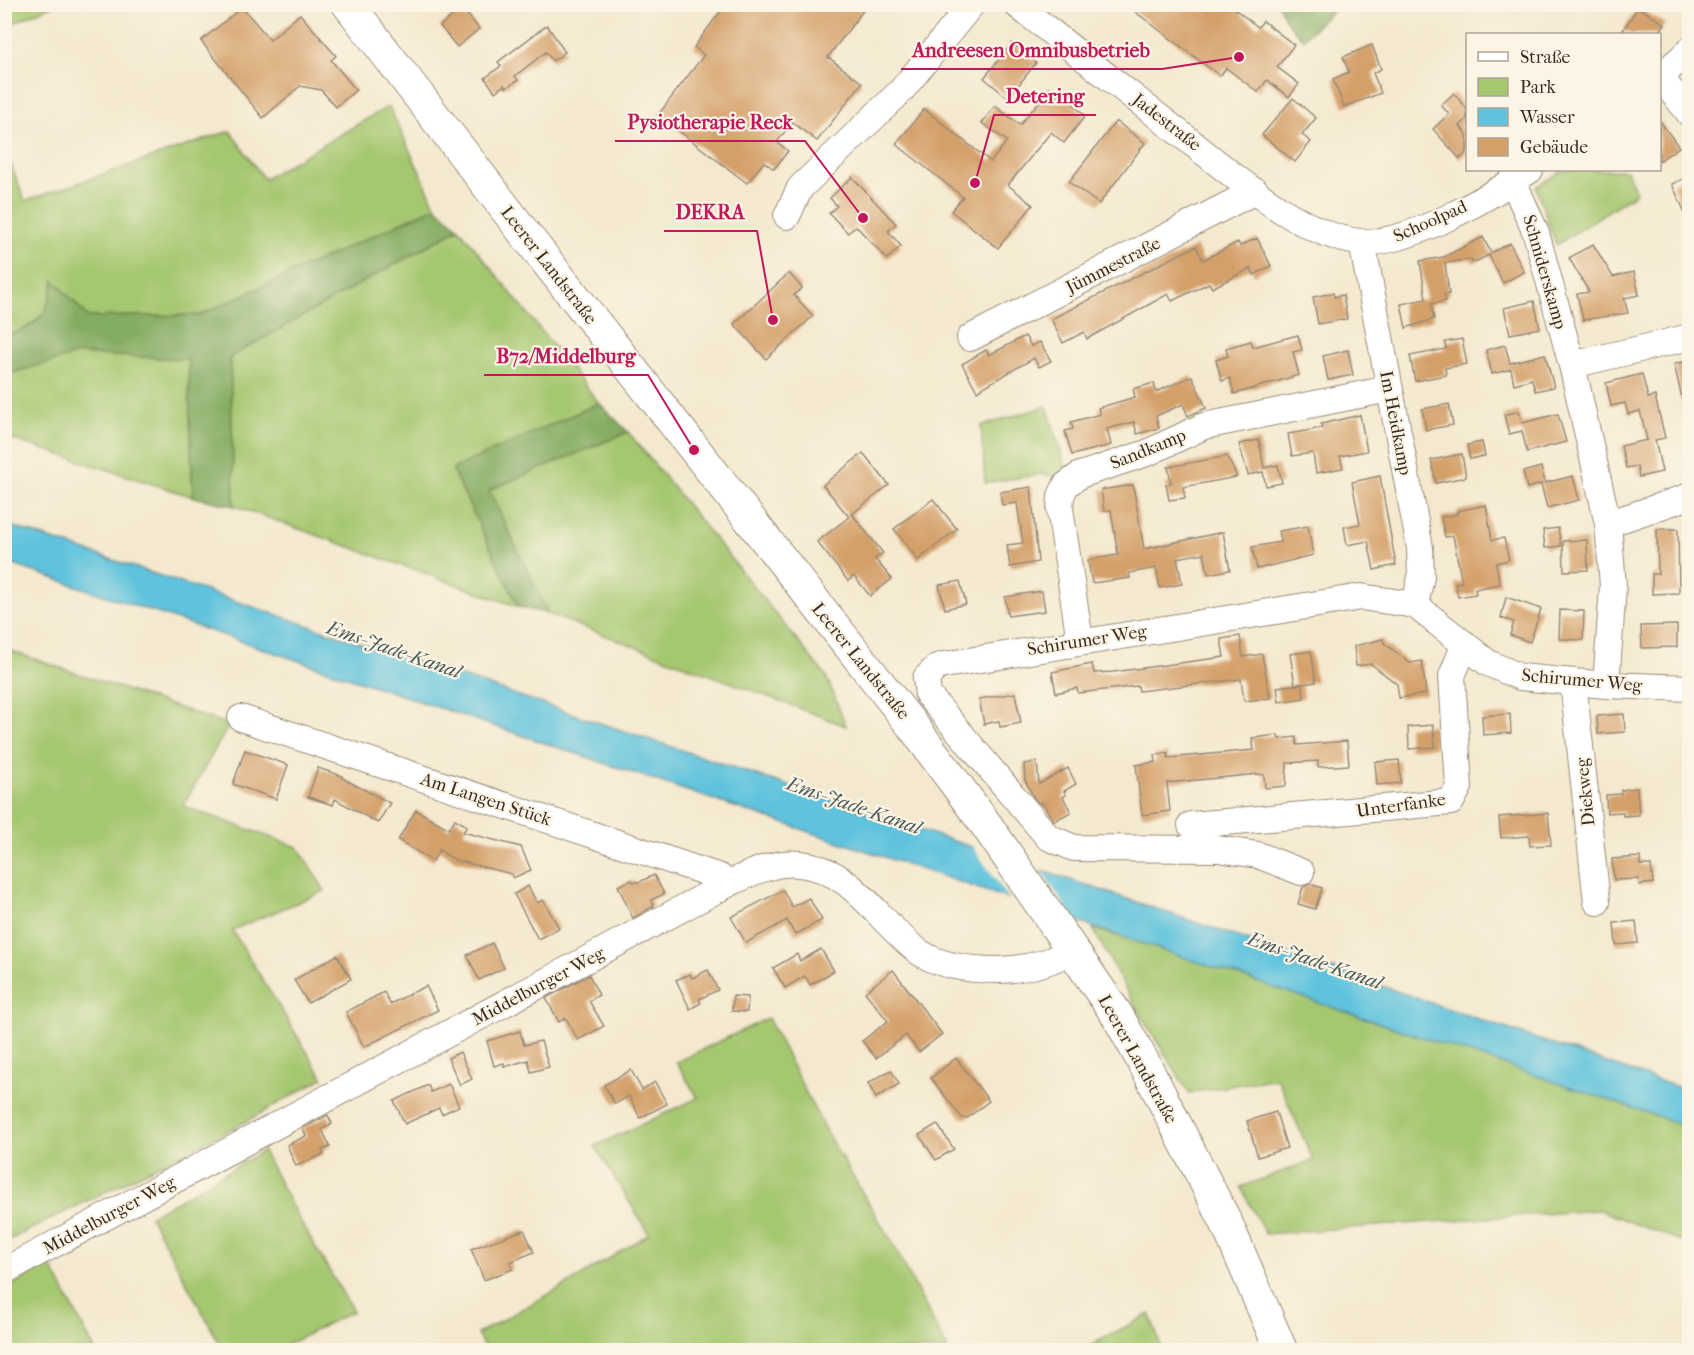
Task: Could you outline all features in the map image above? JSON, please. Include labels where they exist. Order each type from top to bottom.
[{"type":"main road","name":"Leerer Landstraße","points":[[354,10],[525,234],[915,729],[987,826],[1071,947],[1117,1015],[1145,1065],[1226,1222],[1281,1350]]},
{"type":"street","points":[[787,216],[800,188],[901,91],[972,4]]},
{"type":"street","name":"Jadestraße","points":[[1016,4],[1255,191],[1323,233]]},
{"type":"street","points":[[1661,76],[1689,50]]},
{"type":"street","points":[[1661,78],[1689,114]]},
{"type":"street","name":"Schoolpad","points":[[1323,233],[1362,242],[1390,240],[1416,231],[1521,175]]},
{"type":"street","name":"Schniderskamp","points":[[1521,175],[1572,365],[1608,524],[1613,586],[1606,685]]},
{"type":"street","name":"Jümmestraße","points":[[970,338],[1255,191]]},
{"type":"street","name":"Im Heidkamp","points":[[1362,242],[1420,548],[1421,577],[1415,605]]},
{"type":"street","points":[[1572,365],[1689,337]]},
{"type":"street","name":"Sandkamp","points":[[1080,641],[1060,509],[1061,496],[1066,485],[1080,475],[1147,453],[1204,426],[1389,389]]},
{"type":"street","points":[[1608,524],[1689,496]]},
{"type":"street","name":"Schirumer Weg","points":[[1301,872],[1258,855],[1218,849],[1074,848],[1048,837],[928,695],[926,678],[937,667],[1080,641],[1361,597],[1415,605],[1488,663],[1520,677],[1606,685],[1689,688]]},
{"type":"street","name":"Unterfanke","points":[[1191,825],[1451,802],[1459,787],[1452,676],[1465,644]]},
{"type":"street","name":"Diekweg","points":[[1574,682],[1597,902]]},
{"type":"street","name":"Am Langen Stück","points":[[242,718],[720,877],[726,885]]},
{"type":"street","name":"Middelburger Weg","points":[[4,1271],[726,885],[781,863],[820,867],[840,877],[921,953],[963,968],[988,970],[1040,966],[1071,947]]},
{"type":"green space","points":[[5,4],[53,4],[53,5],[5,27]]},
{"type":"green space","points":[[1278,5],[1339,5],[1303,39],[1289,25]]},
{"type":"green space","points":[[389,106],[436,207],[200,315],[88,317],[47,311],[23,331],[5,336],[4,147],[25,201],[230,131],[264,179]]},
{"type":"green space","points":[[1561,171],[1627,171],[1636,193],[1556,245],[1536,187]]},
{"type":"green space","points":[[436,207],[459,228],[230,357],[234,506],[193,497],[188,359],[78,354],[5,375],[5,336],[27,328],[41,317],[49,302],[54,280],[88,317],[200,315]]},
{"type":"green space","points":[[459,228],[599,403],[452,469],[519,607],[234,506],[230,357]]},
{"type":"green space","points":[[78,354],[188,359],[193,497],[5,437],[5,375]]},
{"type":"green space","points":[[599,403],[628,432],[489,490],[548,614],[519,607],[452,469]]},
{"type":"green space","points":[[1047,406],[1066,469],[1059,478],[1041,474],[985,483],[981,426]]},
{"type":"green space","points":[[628,432],[826,676],[846,726],[548,614],[489,490]]},
{"type":"green space","points":[[5,649],[229,725],[183,806],[298,847],[325,891],[232,930],[323,1078],[247,1121],[5,1242]]},
{"type":"green space","points":[[1093,929],[1149,945],[1689,1126],[1689,1244],[1599,1210],[1265,1234],[1241,1187],[1313,1160],[1277,1078],[1189,1093],[1138,1011]]},
{"type":"green space","points":[[768,1018],[826,1132],[892,1242],[948,1350],[486,1350],[477,1334],[571,1282],[649,1234],[595,1146],[698,1098],[676,1062]]},
{"type":"green space","points":[[263,1151],[297,1216],[353,1311],[277,1350],[223,1350],[150,1216]]},
{"type":"green space","points":[[50,1264],[95,1350],[5,1350],[5,1289]]},
{"type":"green space","points":[[1150,1314],[1162,1350],[1082,1350]]},
{"type":"water","points":[[5,524],[1142,904],[1689,1091],[1689,1127],[5,562]]},
{"type":"pier","points":[[970,843],[1038,866],[1078,925],[1011,902]]},
{"type":"building","points":[[726,4],[868,4],[828,57],[862,83],[817,141],[792,122],[777,142],[788,151],[774,169],[764,162],[747,183],[658,115],[704,55],[694,47]]},
{"type":"building","points":[[1125,4],[1228,4],[1258,27],[1263,21],[1294,45],[1277,67],[1299,84],[1289,97],[1267,80],[1258,92],[1226,68],[1220,76]]},
{"type":"building","points":[[242,7],[270,40],[300,14],[336,56],[331,60],[356,90],[336,107],[321,90],[300,86],[263,118],[201,41]]},
{"type":"building","points":[[1638,7],[1665,24],[1659,33],[1629,33],[1623,30]]},
{"type":"building","points":[[462,8],[479,29],[457,47],[440,26]]},
{"type":"building","points":[[547,25],[565,52],[553,61],[546,52],[515,76],[518,80],[506,88],[504,85],[495,92],[485,78],[501,66],[498,62]]},
{"type":"building","points":[[1012,43],[1036,63],[1008,98],[984,78]]},
{"type":"building","points":[[1372,45],[1381,69],[1373,73],[1381,93],[1344,107],[1333,79],[1349,72],[1343,57]]},
{"type":"building","points":[[1050,88],[1058,94],[1060,91],[1085,116],[1064,143],[1051,132],[1008,185],[1033,205],[998,248],[951,211],[963,197],[896,144],[924,109],[991,162],[1007,141],[982,123],[995,106],[1020,125]]},
{"type":"building","points":[[1454,93],[1466,108],[1466,120],[1460,126],[1466,134],[1466,153],[1460,159],[1433,129],[1449,114],[1441,105]]},
{"type":"building","points":[[1293,98],[1316,118],[1302,135],[1311,142],[1295,162],[1262,135]]},
{"type":"building","points":[[1116,121],[1145,143],[1099,204],[1069,182]]},
{"type":"building","points":[[1661,123],[1679,147],[1661,160]]},
{"type":"building","points":[[1689,176],[1689,221],[1672,184]]},
{"type":"building","points":[[852,177],[896,224],[888,231],[901,246],[887,259],[856,226],[848,233],[829,213],[837,206],[830,198]]},
{"type":"building","points":[[1483,237],[1491,253],[1510,243],[1524,272],[1503,283],[1489,255],[1473,263],[1471,259],[1445,263],[1449,294],[1444,295],[1446,301],[1431,304],[1434,319],[1406,328],[1401,304],[1426,299],[1420,261],[1444,257]]},
{"type":"building","points":[[1257,238],[1271,266],[1254,275],[1251,268],[1212,288],[1209,283],[1172,301],[1168,294],[1087,339],[1084,332],[1063,343],[1051,319],[1196,246],[1203,260],[1238,242],[1240,246]]},
{"type":"building","points":[[1593,244],[1613,277],[1634,272],[1639,295],[1624,298],[1628,313],[1583,320],[1577,294],[1589,292],[1569,258]]},
{"type":"building","points":[[789,273],[802,288],[794,295],[813,316],[766,359],[734,324]]},
{"type":"building","points":[[1333,293],[1334,297],[1343,295],[1347,319],[1318,324],[1313,297]]},
{"type":"building","points":[[1534,301],[1540,328],[1510,334],[1504,308]]},
{"type":"building","points":[[1298,335],[1302,350],[1293,352],[1299,375],[1234,394],[1230,378],[1222,381],[1216,360],[1228,356],[1226,348],[1251,341],[1253,347]]},
{"type":"building","points":[[1025,336],[1031,346],[1040,342],[1051,361],[1039,367],[1034,358],[977,391],[962,364],[986,350],[989,355]]},
{"type":"building","points":[[1462,339],[1467,364],[1445,368],[1446,375],[1415,381],[1410,356],[1446,349],[1445,342]]},
{"type":"building","points":[[1505,345],[1510,363],[1545,354],[1554,387],[1535,391],[1532,379],[1514,384],[1511,369],[1492,374],[1486,350]]},
{"type":"building","points":[[1348,350],[1353,375],[1328,380],[1323,356]]},
{"type":"building","points":[[1689,361],[1689,406],[1684,407],[1674,364]]},
{"type":"building","points":[[1642,374],[1648,398],[1655,396],[1665,438],[1655,440],[1662,472],[1639,477],[1637,466],[1626,468],[1621,446],[1647,440],[1640,411],[1628,414],[1625,403],[1611,406],[1606,383]]},
{"type":"building","points":[[1192,376],[1206,408],[1188,416],[1183,404],[1156,416],[1159,428],[1137,434],[1134,422],[1107,429],[1111,445],[1072,455],[1065,431],[1073,429],[1071,422],[1100,414],[1098,408],[1135,397],[1133,389],[1154,383],[1156,392]]},
{"type":"building","points":[[1449,404],[1453,425],[1426,430],[1422,409]]},
{"type":"building","points":[[1519,411],[1522,423],[1558,414],[1566,442],[1527,452],[1522,431],[1509,434],[1504,415]]},
{"type":"building","points":[[1360,415],[1367,451],[1340,456],[1343,468],[1316,473],[1313,453],[1292,456],[1288,434],[1322,428],[1321,424]]},
{"type":"building","points":[[1259,440],[1264,468],[1278,465],[1282,483],[1266,486],[1263,472],[1248,475],[1239,444]]},
{"type":"building","points":[[1482,442],[1485,456],[1470,459],[1467,445]]},
{"type":"building","points":[[863,453],[889,485],[852,514],[883,553],[875,559],[892,579],[870,596],[854,576],[848,581],[817,542],[849,517],[823,485]]},
{"type":"building","points":[[1462,454],[1466,477],[1436,483],[1431,460]]},
{"type":"building","points":[[1227,456],[1237,477],[1183,487],[1185,498],[1169,500],[1166,484],[1171,483],[1168,467]]},
{"type":"building","points":[[1541,467],[1545,483],[1573,476],[1579,500],[1547,508],[1541,484],[1527,488],[1523,472]]},
{"type":"building","points":[[1380,476],[1396,565],[1374,570],[1368,541],[1347,545],[1344,527],[1360,524],[1352,482]]},
{"type":"building","points":[[1133,485],[1144,549],[1223,532],[1230,570],[1208,574],[1204,553],[1177,558],[1182,584],[1160,588],[1156,568],[1129,573],[1130,578],[1092,583],[1088,560],[1118,555],[1111,510],[1104,511],[1101,490]]},
{"type":"building","points":[[1031,487],[1038,562],[1010,567],[1007,545],[1023,543],[1017,503],[1002,505],[1000,492]]},
{"type":"building","points":[[933,499],[957,529],[918,560],[894,529]]},
{"type":"building","points":[[1486,505],[1492,540],[1504,538],[1509,560],[1496,563],[1500,584],[1475,589],[1476,594],[1458,597],[1455,583],[1462,582],[1453,536],[1445,537],[1441,517]]},
{"type":"building","points":[[1308,526],[1313,555],[1257,569],[1252,547],[1281,542],[1279,531]]},
{"type":"building","points":[[1558,528],[1561,546],[1545,548],[1543,530]]},
{"type":"building","points":[[1657,529],[1678,529],[1679,593],[1652,594],[1652,574],[1658,574]]},
{"type":"building","points":[[1587,540],[1588,570],[1564,571],[1563,541]]},
{"type":"building","points":[[960,581],[966,604],[945,609],[939,585]]},
{"type":"building","points":[[1042,591],[1045,611],[1008,616],[1005,597]]},
{"type":"building","points":[[1506,597],[1541,609],[1530,642],[1510,635],[1514,622],[1501,618]]},
{"type":"building","points":[[1560,610],[1584,611],[1583,640],[1559,639]]},
{"type":"building","points":[[1677,625],[1677,647],[1642,648],[1641,626]]},
{"type":"building","points":[[1240,636],[1243,657],[1262,654],[1270,698],[1244,701],[1241,679],[1139,691],[1138,686],[1078,693],[1077,688],[1056,693],[1052,672],[1092,664],[1094,673],[1113,672],[1224,657],[1221,639]]},
{"type":"building","points":[[1383,639],[1384,643],[1410,663],[1422,661],[1426,694],[1399,698],[1397,684],[1371,664],[1356,666],[1354,646]]},
{"type":"building","points":[[1311,651],[1316,682],[1295,685],[1290,654]]},
{"type":"building","points":[[1302,684],[1304,698],[1279,702],[1277,687]]},
{"type":"building","points":[[1015,693],[1021,723],[1000,727],[999,721],[984,724],[979,699]]},
{"type":"building","points":[[1510,714],[1511,733],[1483,735],[1482,716]]},
{"type":"building","points":[[1624,714],[1625,732],[1598,734],[1597,716]]},
{"type":"building","points":[[1433,725],[1435,747],[1409,749],[1408,727]]},
{"type":"building","points":[[1278,735],[1279,739],[1296,737],[1297,745],[1347,741],[1349,765],[1318,767],[1318,761],[1287,763],[1286,786],[1265,788],[1264,775],[1259,774],[1167,783],[1170,811],[1142,815],[1136,765],[1156,762],[1155,755],[1168,753],[1168,758],[1254,750],[1252,738]]},
{"type":"building","points":[[245,750],[288,765],[276,799],[233,784]]},
{"type":"building","points":[[1399,760],[1401,783],[1377,785],[1375,762]]},
{"type":"building","points":[[1037,762],[1039,784],[1068,768],[1076,784],[1064,791],[1066,795],[1063,797],[1071,812],[1054,821],[1041,801],[1041,805],[1034,798],[1025,780],[1024,764]]},
{"type":"building","points":[[318,768],[342,776],[390,803],[378,823],[335,799],[333,805],[308,797]]},
{"type":"building","points":[[1637,788],[1639,815],[1623,816],[1623,812],[1607,813],[1606,795],[1621,794],[1621,790]]},
{"type":"building","points":[[416,810],[449,829],[455,819],[467,826],[463,832],[521,847],[531,870],[513,878],[512,874],[455,860],[439,850],[433,861],[398,840]]},
{"type":"building","points":[[1548,813],[1551,845],[1530,846],[1529,836],[1501,838],[1499,817]]},
{"type":"building","points":[[1640,857],[1640,865],[1651,865],[1653,883],[1639,885],[1639,879],[1614,880],[1612,859]]},
{"type":"building","points":[[654,875],[664,894],[651,900],[654,906],[633,918],[618,886],[632,880],[639,882]]},
{"type":"building","points":[[1310,884],[1322,888],[1315,909],[1298,904],[1303,887]]},
{"type":"building","points":[[528,886],[537,903],[543,900],[559,928],[538,939],[514,894]]},
{"type":"building","points":[[783,890],[792,907],[809,898],[822,920],[795,935],[787,920],[746,943],[731,917]]},
{"type":"building","points":[[1636,921],[1638,943],[1616,945],[1614,923]]},
{"type":"building","points":[[492,943],[504,968],[479,980],[467,955]]},
{"type":"building","points":[[821,949],[834,971],[810,985],[805,976],[785,988],[773,968],[797,954],[800,961]]},
{"type":"building","points":[[337,955],[351,979],[308,1003],[294,980]]},
{"type":"building","points":[[708,970],[718,990],[699,999],[701,1003],[690,1009],[676,980],[690,974],[692,978]]},
{"type":"building","points":[[893,970],[942,1034],[919,1052],[906,1035],[876,1058],[862,1041],[888,1021],[865,992]]},
{"type":"building","points":[[589,975],[599,995],[589,1001],[604,1026],[578,1040],[566,1018],[559,1022],[546,998]]},
{"type":"building","points":[[426,986],[438,1010],[364,1047],[346,1012],[384,992],[390,1004]]},
{"type":"building","points":[[733,996],[748,997],[747,1012],[732,1011]]},
{"type":"building","points":[[520,1031],[524,1045],[541,1041],[549,1067],[531,1072],[528,1060],[504,1067],[504,1063],[494,1066],[487,1041]]},
{"type":"building","points":[[460,1052],[472,1079],[460,1085],[448,1058]]},
{"type":"building","points":[[956,1058],[989,1101],[967,1118],[962,1118],[931,1078]]},
{"type":"building","points":[[631,1070],[642,1090],[655,1082],[667,1104],[640,1118],[629,1096],[615,1104],[604,1085]]},
{"type":"building","points":[[891,1070],[899,1084],[876,1098],[868,1083]]},
{"type":"building","points":[[449,1084],[459,1106],[442,1114],[439,1108],[405,1124],[394,1101],[428,1085],[431,1092]]},
{"type":"building","points":[[1276,1112],[1287,1148],[1258,1157],[1247,1121]]},
{"type":"building","points":[[328,1115],[332,1124],[322,1129],[330,1147],[322,1150],[324,1154],[296,1166],[287,1145],[306,1136],[303,1128]]},
{"type":"building","points":[[937,1124],[954,1149],[936,1160],[919,1135]]},
{"type":"building","points":[[524,1230],[534,1252],[510,1262],[513,1269],[484,1280],[471,1249]]},
{"type":"place","name":"Andreesen Omnibusbetrieb","points":[[1239,57]]},
{"type":"place","name":"Detering","points":[[975,183]]},
{"type":"place","name":"Pysiotherapie Reck","points":[[863,218]]},
{"type":"place","name":"DEKRA","points":[[773,320]]},
{"type":"place","name":"B72/Middelburg","points":[[694,450]]},
{"type":"water label","name":"Ems-Jade-Kanal","points":[[394,649]]},
{"type":"water label","name":"Ems-Jade-Kanal","points":[[854,805]]},
{"type":"water label","name":"Ems-Jade-Kanal","points":[[1315,960]]}]
